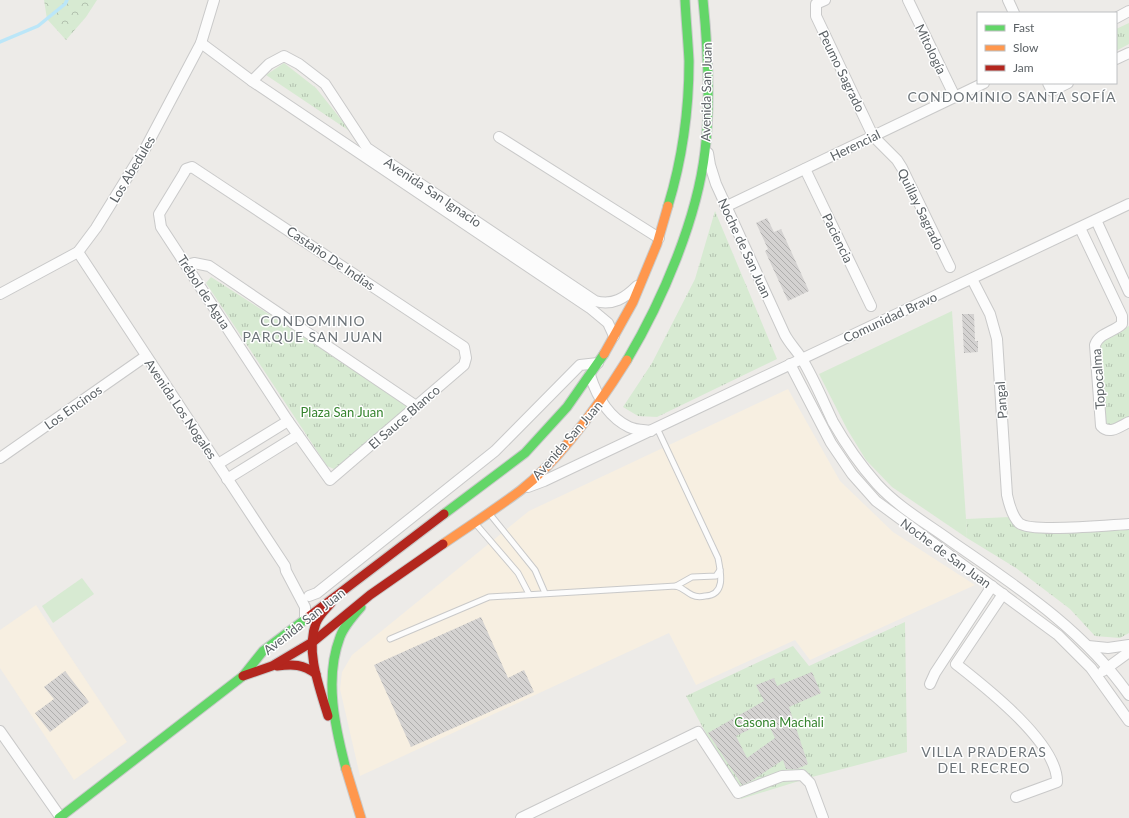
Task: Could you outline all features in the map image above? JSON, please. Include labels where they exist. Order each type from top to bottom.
[{"type":"main road","name":"Avenida San Juan","points":[[63,817],[243,676],[263,651],[526,453],[559,416],[590,375],[614,336],[640,283],[659,238],[676,183],[683,143],[687,98],[688,54],[685,0]]},
{"type":"main road","name":"Avenida San Juan","points":[[243,676],[272,666],[314,641],[370,595],[521,490],[539,475],[601,402],[645,331],[662,296],[687,229],[705,152],[709,112],[709,66],[703,0]]},
{"type":"main road","points":[[337,595],[316,622],[314,641],[316,674],[332,733],[342,753]]},
{"type":"main road","points":[[361,818],[342,753],[331,687],[333,662],[341,636],[370,595]]},
{"type":"main road","points":[[272,666],[292,664],[303,665],[316,674]]},
{"type":"street","name":"Los Abedules","points":[[0,294],[78,252],[96,228],[146,147],[201,43],[214,0]]},
{"type":"street","name":"Mitología","points":[[908,0],[955,97]]},
{"type":"street","points":[[1008,0],[1014,12]]},
{"type":"street","name":"Peumo Sagrado","points":[[820,2],[816,16],[873,136]]},
{"type":"street","points":[[1117,17],[1129,11]]},
{"type":"street","name":"Avenida San Ignacio","points":[[201,43],[252,81],[364,152],[486,233],[596,301],[605,304],[615,302],[626,297],[640,283]]},
{"type":"street","points":[[1117,59],[1129,53]]},
{"type":"street","name":"Avenida San Ignacio","points":[[252,81],[269,64],[284,56],[299,64],[325,84],[364,152]]},
{"type":"street","name":"Herencial","points":[[725,207],[982,84]]},
{"type":"street","points":[[1050,87],[1064,84]]},
{"type":"street","name":"Noche de San Juan","points":[[706,131],[710,165],[725,207],[784,335],[802,358],[835,424],[856,456],[877,484],[901,506],[1037,601],[1064,622],[1108,667],[1129,695]]},
{"type":"street","name":"Quillay Sagrado","points":[[873,136],[902,168],[950,267]]},
{"type":"street","points":[[499,137],[659,238]]},
{"type":"street","name":"Trébol de Agua","points":[[197,170],[192,168],[186,169],[161,210],[158,219],[161,227],[298,435],[330,480]]},
{"type":"street","name":"Paciencia","points":[[805,169],[871,306]]},
{"type":"street","name":"Castaño De Indias","points":[[197,170],[464,347]]},
{"type":"street","name":"Comunidad Bravo","points":[[521,490],[544,481],[1129,204]]},
{"type":"street","points":[[1096,220],[1129,292]]},
{"type":"street","name":"Topocalma","points":[[1080,228],[1122,316],[1122,324],[1118,328],[1100,336],[1095,345],[1101,426],[1104,430],[1109,431],[1129,422]]},
{"type":"street","name":"Avenida San Ignacio","points":[[486,233],[601,315],[608,323],[614,336]]},
{"type":"street","name":"Avenida Los Nogales","points":[[78,252],[285,566],[286,571],[305,607],[305,619]]},
{"type":"street","points":[[186,265],[194,262],[209,266],[416,406]]},
{"type":"street","name":"Pangal","points":[[972,279],[994,326],[997,339],[1007,495],[1010,508],[1020,523],[1035,528],[1129,524]]},
{"type":"street","name":"El Sauce Blanco","points":[[330,480],[464,365],[466,358],[464,347]]},
{"type":"street","name":"Los Encinos","points":[[0,458],[146,356]]},
{"type":"street","name":"Avenida San Juan","points":[[309,596],[317,593],[495,451],[580,366],[598,363]]},
{"type":"street","name":"Noche de San Juan","points":[[790,364],[831,443],[852,474],[876,501],[1058,635],[1097,676],[1129,720]]},
{"type":"street","points":[[590,375],[595,392],[601,402],[616,419],[630,428],[654,429]]},
{"type":"street","points":[[218,464],[288,420]]},
{"type":"street","points":[[228,479],[298,435]]},
{"type":"street","name":"Avenida Los Nogales","points":[[285,566],[289,568],[309,596]]},
{"type":"street","points":[[930,684],[942,662],[992,586]]},
{"type":"street","points":[[956,664],[1002,594]]},
{"type":"street","points":[[309,596],[326,603]]},
{"type":"street","points":[[1088,646],[1108,648],[1129,645]]},
{"type":"street","points":[[1097,676],[1129,652]]},
{"type":"street","points":[[942,662],[956,664],[996,695],[1014,712],[1043,747],[1057,773],[1057,782],[1016,797]]},
{"type":"street","points":[[0,731],[63,817]]},
{"type":"street","points":[[521,818],[698,732],[738,793],[782,776],[802,775],[810,783],[823,818]]},
{"type":"lane","points":[[390,639],[483,598],[676,586],[692,595],[710,596],[720,589],[720,569],[714,546],[654,429]]},
{"type":"lane","points":[[488,512],[535,570],[545,593]]},
{"type":"lane","points":[[475,522],[518,573],[529,594]]},
{"type":"lane","points":[[676,586],[692,577],[716,576],[720,569]]},
{"type":"shaded area","points":[[788,389],[840,481],[893,532],[975,585],[810,660],[795,640],[696,685],[669,633],[360,776],[340,689],[342,672],[352,655],[529,511]]},
{"type":"shaded area","points":[[36,605],[127,742],[74,780],[0,668],[0,630]]},
{"type":"green space","points":[[44,0],[97,0],[86,17],[66,40],[47,19]]},
{"type":"green space","points":[[1129,23],[1129,44],[1117,50],[1117,29]]},
{"type":"green space","points":[[284,63],[316,88],[351,132],[266,75]]},
{"type":"green space","points":[[715,211],[777,359],[657,417],[638,416],[623,407],[652,363],[695,279]]},
{"type":"green space","name":"Plaza San Juan","points":[[211,277],[403,401],[408,406],[408,413],[340,468],[334,469],[327,466],[206,283]]},
{"type":"green space","points":[[952,311],[967,538],[892,487],[866,460],[847,429],[819,374]]},
{"type":"green space","points":[[1129,326],[1129,420],[1106,426],[1098,347],[1100,340]]},
{"type":"green space","points":[[1010,517],[1023,528],[1040,533],[1129,528],[1129,633],[1120,638],[1095,636],[1070,609],[1016,568],[967,538],[966,519]]},
{"type":"green space","points":[[82,578],[94,594],[53,623],[42,606]]},
{"type":"green space","name":"Casona Machali","points":[[905,622],[907,752],[812,777],[741,799],[686,696],[793,646],[809,666]]},
{"type":"building","points":[[767,218],[774,232],[781,229],[809,291],[788,301],[765,251],[768,249],[756,223]]},
{"type":"building","points":[[962,314],[974,314],[975,341],[978,341],[978,352],[964,353]]},
{"type":"building","points":[[481,617],[508,678],[524,670],[534,692],[411,747],[374,665]]},
{"type":"building","points":[[65,671],[89,702],[50,732],[35,713],[54,699],[44,687]]},
{"type":"building","points":[[812,672],[821,693],[789,707],[808,764],[797,769],[786,769],[783,760],[751,781],[742,785],[708,733],[764,701],[756,685],[774,678],[777,686]],"holes":[[[767,721],[775,738],[747,758],[736,736]]]},
{"type":"waterway","points":[[0,42],[38,26],[65,4],[67,0]]},
{"type":"traffic: fast","points":[[668,206],[681,153],[688,97],[689,61],[685,0]]},
{"type":"traffic: fast","points":[[627,360],[653,312],[676,259],[686,232],[701,177],[708,113],[707,57],[703,0]]},
{"type":"traffic: fast","points":[[444,514],[525,453],[567,407],[604,354]]},
{"type":"traffic: fast","points":[[346,769],[335,720],[332,686],[333,669],[335,653],[340,637],[349,621],[361,607]]},
{"type":"traffic: fast","points":[[59,818],[243,676],[263,651],[307,618]]},
{"type":"traffic: slow","points":[[604,354],[633,302],[657,244],[668,206]]},
{"type":"traffic: slow","points":[[443,544],[492,511],[536,477],[579,429],[605,394],[627,360]]},
{"type":"traffic: slow","points":[[346,769],[361,818]]},
{"type":"traffic: jam","points":[[307,618],[444,514]]},
{"type":"traffic: jam","points":[[243,676],[272,666],[314,641],[370,595],[443,544]]},
{"type":"traffic: jam","points":[[328,716],[315,670],[312,646],[313,634],[317,620],[331,603]]},
{"type":"traffic: jam","points":[[277,666],[298,666],[307,668],[316,674]]},
{"type":"district","name":"CONDOMINIO SANTA SOFÍA","points":[[1012,97]]},
{"type":"district","name":"CONDOMINIO PARQUE SAN JUAN","points":[[313,330]]},
{"type":"district","name":"VILLA PRADERAS DEL RECREO","points":[[984,760]]}]
